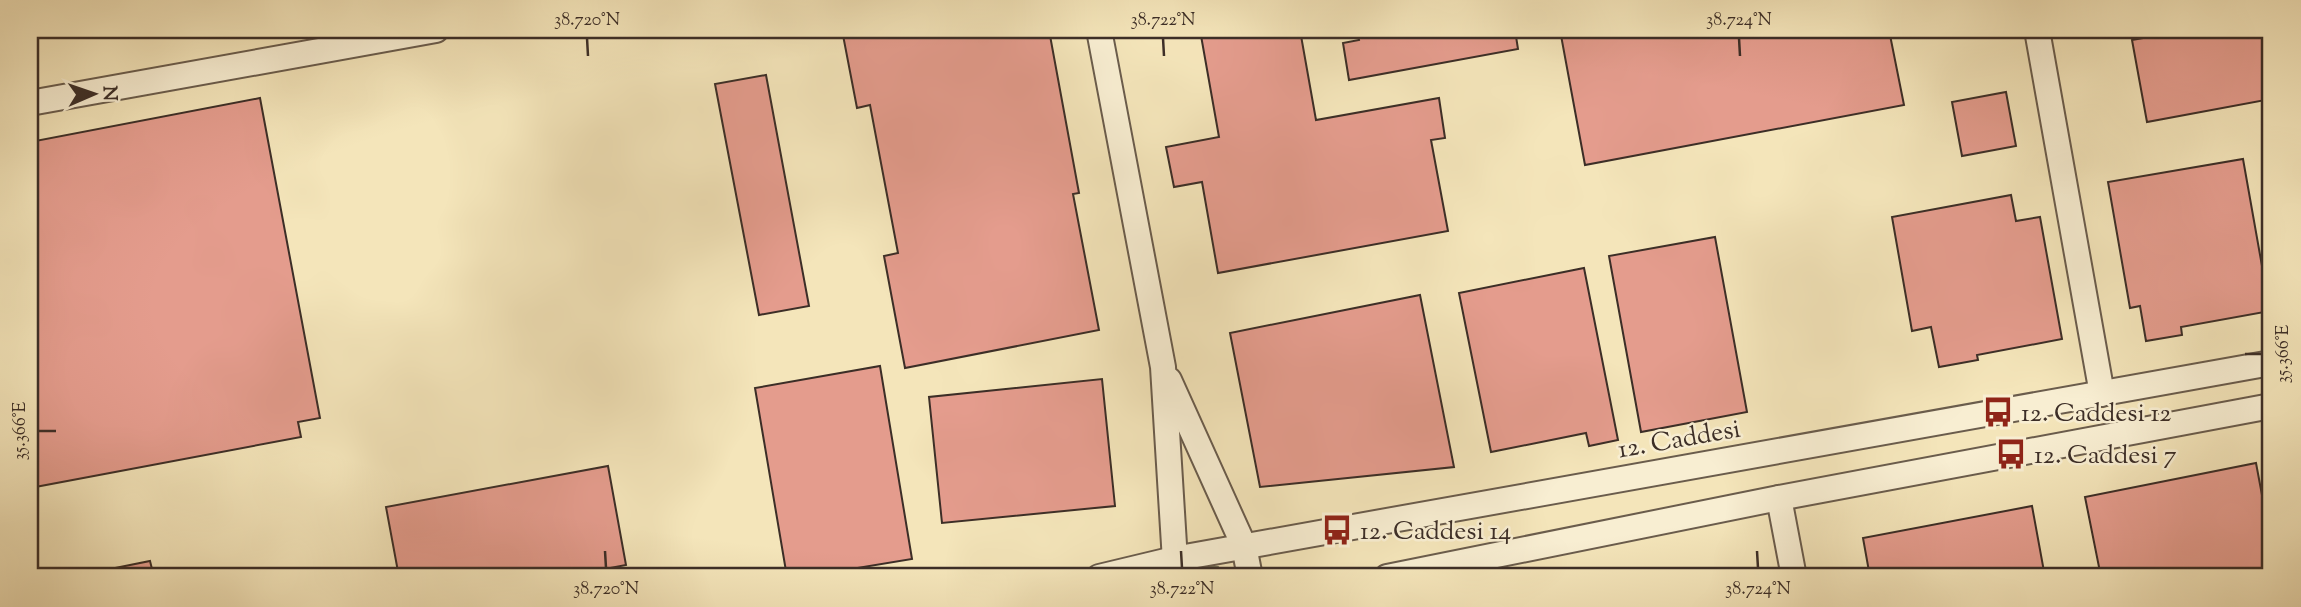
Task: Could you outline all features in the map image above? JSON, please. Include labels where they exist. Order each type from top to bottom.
[{"type":"street","points":[[30,103],[436,30]]},
{"type":"street","points":[[1099,30],[1163,366],[1175,568]]},
{"type":"street","points":[[2038,30],[2102,394]]},
{"type":"street","name":"12. Caddesi","points":[[1099,577],[1175,568],[1244,546],[2271,363]]},
{"type":"street","points":[[1163,366],[1244,546],[1250,577]]},
{"type":"street","points":[[1387,577],[1779,498],[2271,406]]},
{"type":"street","points":[[1779,498],[1794,577]]},
{"type":"green space","points":[[1208,566],[1218,567],[1227,577],[1195,577],[1200,570]]},
{"type":"building","points":[[842,30],[1049,30],[1079,193],[1073,194],[1099,330],[905,368],[884,256],[898,253],[870,105],[857,108]]},
{"type":"building","points":[[1200,30],[1300,30],[1316,120],[1439,98],[1445,138],[1431,140],[1448,231],[1218,273],[1202,182],[1174,187],[1166,147],[1219,137]]},
{"type":"building","points":[[1357,30],[1515,30],[1518,49],[1349,80],[1343,43],[1359,40]]},
{"type":"building","points":[[1560,30],[1889,30],[1904,105],[1585,165]]},
{"type":"building","points":[[2188,30],[2271,30],[2271,99],[2147,122],[2132,40]]},
{"type":"building","points":[[766,75],[809,306],[759,315],[715,84]]},
{"type":"building","points":[[2006,92],[2016,146],[1962,156],[1952,102]]},
{"type":"building","points":[[260,98],[320,418],[298,422],[301,437],[30,488],[30,142]]},
{"type":"building","points":[[2243,159],[2270,311],[2181,327],[2182,335],[2146,341],[2140,306],[2130,308],[2108,182]]},
{"type":"building","points":[[2011,195],[2016,221],[2040,217],[2062,339],[1977,355],[1978,360],[1939,367],[1931,327],[1912,331],[1892,217]]},
{"type":"building","points":[[1715,237],[1747,412],[1641,432],[1609,256]]},
{"type":"building","points":[[1584,268],[1618,440],[1589,446],[1586,433],[1491,452],[1459,293]]},
{"type":"building","points":[[1420,295],[1454,467],[1260,487],[1230,333]]},
{"type":"building","points":[[880,366],[912,559],[803,577],[787,577],[755,388]]},
{"type":"building","points":[[1102,379],[1115,506],[942,523],[929,397]]},
{"type":"building","points":[[2256,463],[2271,543],[2271,577],[2101,577],[2085,497]]},
{"type":"building","points":[[608,466],[626,565],[563,577],[399,577],[386,507]]},
{"type":"building","points":[[2032,506],[2045,577],[1870,577],[1863,538]]},
{"type":"building","points":[[150,561],[154,577],[101,577],[100,571]]},
{"type":"place","name":"12. Caddesi 12","points":[[1998,412]]},
{"type":"place","name":"12. Caddesi 7","points":[[2011,454]]},
{"type":"place","name":"12. Caddesi 14","points":[[1337,530]]}]
